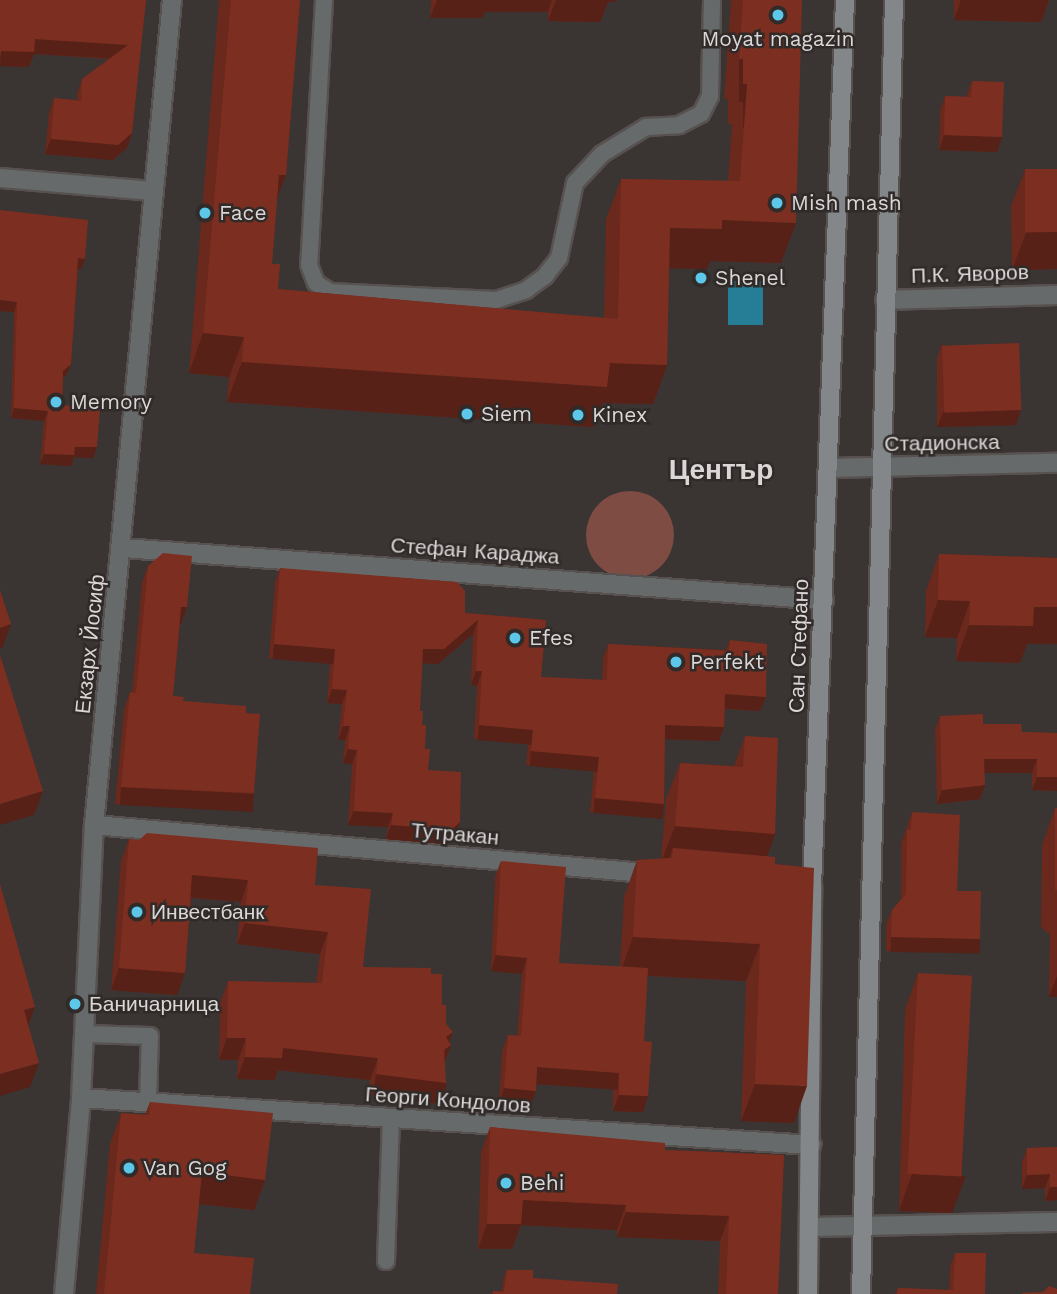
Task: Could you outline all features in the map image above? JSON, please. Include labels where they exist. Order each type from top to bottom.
[{"type":"main road","name":"Сан Стефано","points":[[808,1294],[811,1145],[805,887],[824,600],[845,0]]},
{"type":"main road","points":[[861,1294],[894,0]]},
{"type":"street","name":"Екзарх Йосиф","points":[[64,1294],[81,1098],[94,825],[123,548],[152,191],[172,0]]},
{"type":"street","points":[[0,178],[152,191]]},
{"type":"street","name":"П.К. Яворов","points":[[885,300],[1057,295]]},
{"type":"street","name":"Стадионска","points":[[828,468],[1057,463]]},
{"type":"street","name":"Стефан Караджа","points":[[123,548],[824,600]]},
{"type":"street","name":"Тутракан","points":[[94,825],[674,876]]},
{"type":"street","name":"Георги Кондолов","points":[[81,1098],[811,1145]]},
{"type":"street","points":[[810,1227],[1057,1222]]},
{"type":"lane","points":[[324,0],[309,265],[316,283],[330,292],[496,300],[526,290],[545,276],[559,258],[575,183],[602,154],[646,127],[679,125],[701,114],[710,96],[712,0]]},
{"type":"lane","points":[[85,1034],[150,1036],[148,1101]]},
{"type":"lane","points":[[386,1261],[391,1119]]},
{"type":"shaded area","points":[[630,491],[647,495],[661,504],[670,518],[674,535],[670,552],[661,566],[647,575],[630,579],[613,575],[599,566],[590,552],[586,535],[590,518],[599,504],[613,495]]},
{"type":"water","points":[[728,281],[763,281],[763,325],[728,325]]},
{"type":"building","points":[[0,0],[146,0],[132,133],[118,145],[51,139],[54,98],[81,101],[82,79],[128,45],[35,39],[34,52],[1,51],[0,57]]},
{"type":"building","points":[[231,0],[300,0],[286,175],[279,175],[272,264],[280,264],[278,289],[618,319],[621,179],[740,181],[747,84],[743,84],[743,59],[739,59],[743,0],[802,0],[796,223],[722,220],[722,229],[670,228],[667,365],[610,363],[607,387],[242,362],[244,337],[203,333]]},
{"type":"building","points":[[972,81],[1004,82],[1002,137],[944,135],[945,96],[971,97]]},
{"type":"building","points":[[1025,169],[1057,169],[1057,232],[1025,232]]},
{"type":"building","points":[[0,210],[88,220],[85,259],[78,258],[71,364],[63,371],[62,405],[100,408],[97,447],[75,447],[74,455],[44,454],[48,411],[14,408],[17,302],[0,300]]},
{"type":"building","points":[[1019,343],[1021,410],[944,413],[942,346]]},
{"type":"building","points":[[163,553],[192,556],[187,607],[181,607],[173,696],[184,697],[183,701],[246,706],[246,713],[260,714],[254,793],[121,787],[130,692],[136,693],[148,566]]},
{"type":"building","points":[[939,554],[1057,558],[1057,607],[1034,607],[1033,626],[969,625],[970,601],[938,600]]},
{"type":"building","points":[[280,568],[457,582],[465,591],[465,613],[546,620],[541,677],[607,680],[608,644],[729,651],[730,640],[767,644],[766,697],[725,694],[724,727],[665,725],[664,804],[595,798],[599,757],[531,751],[533,730],[479,725],[482,671],[476,671],[478,620],[444,649],[423,649],[420,711],[423,711],[422,725],[426,725],[425,749],[430,749],[428,770],[461,772],[460,822],[451,830],[391,825],[393,813],[354,811],[357,750],[348,749],[350,726],[343,726],[347,690],[332,689],[335,649],[274,644]]},
{"type":"building","points":[[0,590],[11,624],[0,628]]},
{"type":"building","points":[[0,655],[43,791],[0,804]]},
{"type":"building","points":[[983,714],[983,724],[1021,724],[1022,732],[1057,733],[1057,777],[1037,777],[1037,759],[984,759],[985,785],[942,790],[940,716]]},
{"type":"building","points":[[745,736],[778,738],[775,834],[675,826],[680,763],[743,767]]},
{"type":"building","points":[[1057,808],[1057,890],[1055,890]]},
{"type":"building","points":[[912,812],[960,815],[957,891],[981,891],[980,939],[891,937],[892,910],[906,894],[907,830],[911,830]]},
{"type":"building","points":[[147,833],[318,848],[315,885],[371,889],[363,967],[431,968],[431,974],[442,974],[442,1005],[446,1005],[446,1024],[453,1032],[446,1037],[451,1045],[444,1050],[446,1083],[376,1074],[378,1058],[283,1048],[282,1058],[245,1057],[246,1038],[227,1038],[228,981],[322,983],[328,932],[245,923],[248,880],[192,875],[185,973],[119,968],[129,839],[139,840]]},
{"type":"building","points":[[673,848],[775,857],[775,864],[814,868],[807,1086],[755,1084],[760,944],[633,937],[637,860],[672,858]]},
{"type":"building","points":[[501,861],[566,867],[559,963],[648,968],[644,1041],[652,1042],[648,1096],[619,1095],[619,1073],[537,1067],[536,1091],[504,1088],[508,1035],[521,1036],[527,958],[496,955]]},
{"type":"building","points":[[0,884],[35,1007],[24,1010],[39,1063],[0,1074]]},
{"type":"building","points":[[918,973],[972,976],[961,1177],[907,1174]]},
{"type":"building","points":[[150,1102],[273,1113],[265,1180],[202,1172],[194,1253],[254,1258],[250,1294],[104,1294],[121,1113],[149,1115]]},
{"type":"building","points":[[490,1127],[665,1143],[665,1150],[784,1155],[778,1294],[726,1294],[729,1216],[626,1212],[626,1205],[523,1200],[521,1224],[487,1224]]},
{"type":"building","points":[[1057,1147],[1057,1187],[1050,1187],[1050,1174],[1027,1175],[1027,1148]]},
{"type":"building","points":[[955,1253],[986,1253],[985,1294],[897,1294],[898,1288],[953,1290]]},
{"type":"building","points":[[507,1270],[533,1270],[533,1278],[618,1284],[617,1294],[493,1294],[493,1291],[504,1292]]},
{"type":"building","points":[[1049,1286],[1057,1289],[1057,1294],[1021,1294],[1043,1292]]},
{"type":"place","name":"Moyat magazin","points":[[778,15]]},
{"type":"place","name":"Mish mash","points":[[777,203]]},
{"type":"place","name":"Face","points":[[205,213]]},
{"type":"place","name":"Shenel","points":[[701,278]]},
{"type":"place","name":"Memory","points":[[56,402]]},
{"type":"place","name":"Siem","points":[[467,414]]},
{"type":"place","name":"Kinex","points":[[578,415]]},
{"type":"place","name":"Efes","points":[[515,638]]},
{"type":"place","name":"Perfekt","points":[[676,662]]},
{"type":"place","name":"Инвестбанк","points":[[137,912]]},
{"type":"place","name":"Баничарница","points":[[75,1004]]},
{"type":"place","name":"Van Gog","points":[[129,1168]]},
{"type":"place","name":"Behi","points":[[506,1183]]},
{"type":"district","name":"Център","points":[[721,470]]}]
